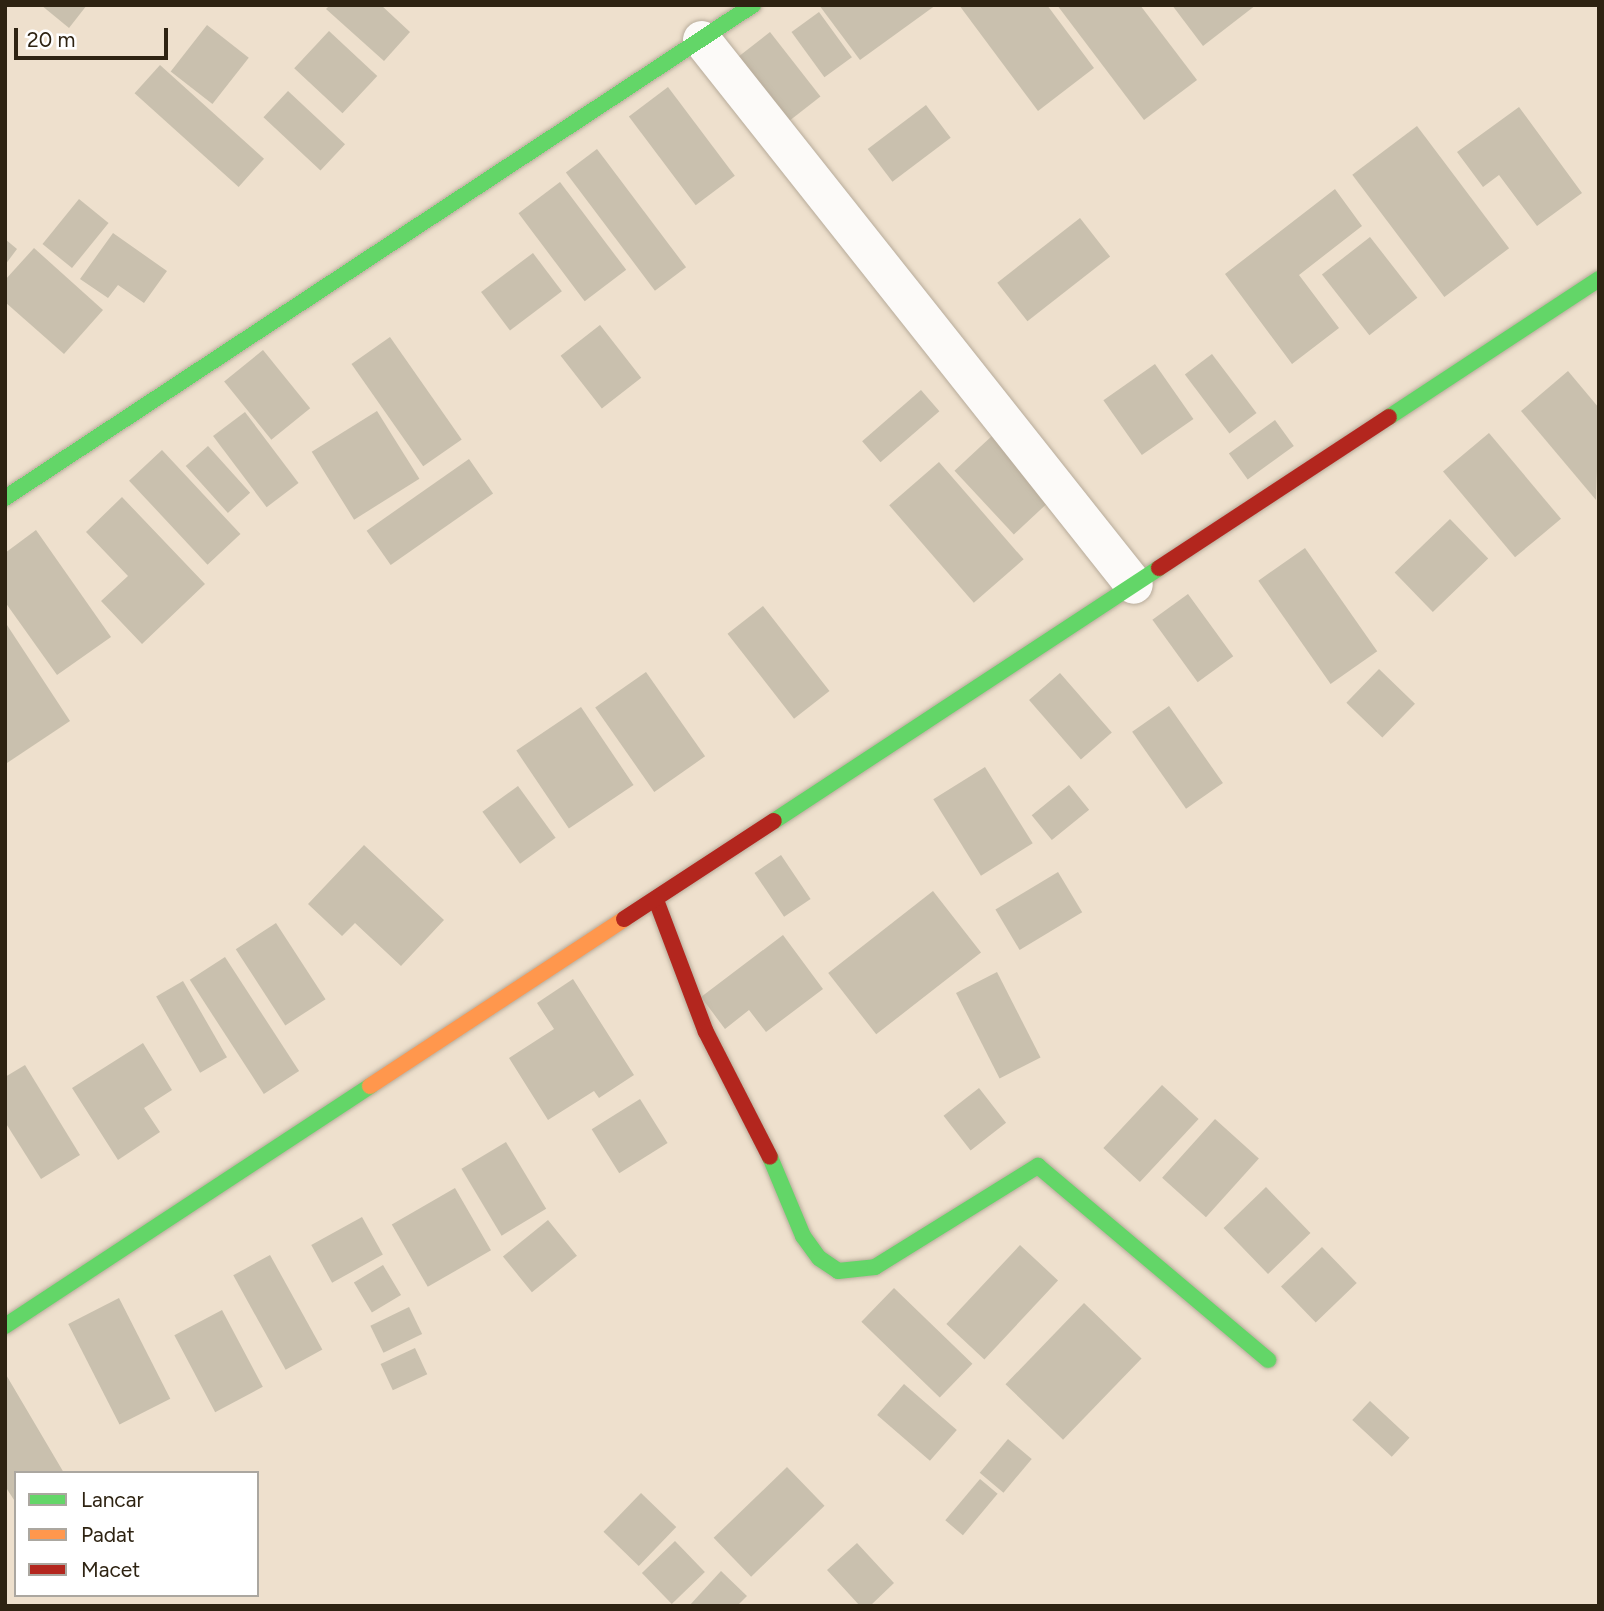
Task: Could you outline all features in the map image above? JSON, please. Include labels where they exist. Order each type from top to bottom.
[{"type":"street","points":[[5,498],[753,5]]},
{"type":"street","points":[[702,40],[1134,585]]},
{"type":"street","points":[[5,1326],[1599,279]]},
{"type":"street","points":[[656,900],[706,1032],[766,1146],[803,1236],[819,1258],[838,1271],[875,1267],[1038,1166],[1268,1360]]},
{"type":"building","points":[[41,5],[87,5],[69,28]]},
{"type":"building","points":[[330,5],[381,5],[410,32],[384,61],[326,9]]},
{"type":"building","points":[[819,5],[936,5],[860,60]]},
{"type":"building","points":[[959,5],[1047,5],[1094,68],[1038,111]]},
{"type":"building","points":[[1057,5],[1140,5],[1197,80],[1144,120]]},
{"type":"building","points":[[1172,5],[1256,5],[1203,46]]},
{"type":"building","points":[[819,12],[852,57],[824,77],[791,32]]},
{"type":"building","points":[[207,25],[249,58],[212,104],[171,71]]},
{"type":"building","points":[[329,31],[377,76],[342,113],[294,68]]},
{"type":"building","points":[[770,32],[820,97],[788,122],[738,57]]},
{"type":"building","points":[[160,65],[264,159],[239,187],[135,93]]},
{"type":"building","points":[[668,87],[735,176],[696,205],[629,116]]},
{"type":"building","points":[[288,91],[345,144],[320,171],[263,117]]},
{"type":"building","points":[[926,105],[951,138],[892,182],[868,149]]},
{"type":"building","points":[[1519,107],[1582,193],[1537,226],[1499,175],[1483,187],[1457,152]]},
{"type":"building","points":[[1417,126],[1509,248],[1444,297],[1352,175]]},
{"type":"building","points":[[597,149],[686,267],[655,291],[566,172]]},
{"type":"building","points":[[560,182],[626,270],[585,301],[518,213]]},
{"type":"building","points":[[1335,189],[1362,226],[1299,275],[1339,328],[1292,364],[1225,274]]},
{"type":"building","points":[[79,199],[109,223],[72,268],[42,244]]},
{"type":"building","points":[[1080,218],[1110,257],[1027,321],[997,283]]},
{"type":"building","points":[[113,233],[167,271],[144,303],[118,285],[108,298],[80,279]]},
{"type":"building","points":[[1370,237],[1417,298],[1369,335],[1322,275]]},
{"type":"building","points":[[5,239],[17,249],[5,265]]},
{"type":"building","points":[[34,248],[103,310],[64,354],[5,302],[5,280]]},
{"type":"building","points":[[533,253],[562,291],[510,330],[481,292]]},
{"type":"building","points":[[600,325],[641,378],[602,409],[561,356]]},
{"type":"building","points":[[390,337],[462,439],[423,466],[351,364]]},
{"type":"building","points":[[263,350],[310,408],[271,440],[224,381]]},
{"type":"building","points":[[1212,354],[1257,413],[1229,434],[1185,374]]},
{"type":"building","points":[[1155,364],[1193,419],[1142,455],[1103,400]]},
{"type":"building","points":[[1568,371],[1599,408],[1596,500],[1521,411]]},
{"type":"building","points":[[921,390],[939,411],[881,462],[862,441]]},
{"type":"building","points":[[377,411],[419,479],[354,520],[312,452]]},
{"type":"building","points":[[245,412],[299,483],[267,507],[213,436]]},
{"type":"building","points":[[1275,420],[1294,446],[1248,479],[1229,454]]},
{"type":"building","points":[[1489,433],[1561,519],[1515,557],[1443,472]]},
{"type":"building","points":[[994,434],[1053,498],[1014,534],[955,471]]},
{"type":"building","points":[[208,446],[250,493],[228,513],[186,466]]},
{"type":"building","points":[[162,450],[240,534],[208,565],[129,481]]},
{"type":"building","points":[[469,459],[493,493],[391,565],[367,531]]},
{"type":"building","points":[[939,462],[1024,559],[974,603],[889,505]]},
{"type":"building","points":[[122,497],[205,584],[142,644],[101,601],[128,576],[86,532]]},
{"type":"building","points":[[1450,519],[1488,559],[1433,612],[1395,572]]},
{"type":"building","points":[[36,530],[111,637],[57,675],[5,602],[5,553]]},
{"type":"building","points":[[1305,548],[1377,651],[1331,684],[1258,581]]},
{"type":"building","points":[[1188,594],[1233,656],[1198,682],[1152,620]]},
{"type":"building","points":[[763,606],[829,691],[794,719],[728,634]]},
{"type":"building","points":[[5,622],[70,721],[7,763],[5,760]]},
{"type":"building","points":[[1379,669],[1415,704],[1382,738],[1346,703]]},
{"type":"building","points":[[646,672],[705,756],[654,792],[595,708]]},
{"type":"building","points":[[1060,673],[1112,733],[1081,760],[1029,700]]},
{"type":"building","points":[[1169,706],[1223,783],[1186,809],[1132,732]]},
{"type":"building","points":[[581,707],[634,785],[569,829],[516,751]]},
{"type":"building","points":[[985,767],[1033,843],[981,876],[933,799]]},
{"type":"building","points":[[1069,785],[1089,810],[1052,840],[1032,815]]},
{"type":"building","points":[[518,786],[556,838],[520,864],[482,812]]},
{"type":"building","points":[[364,845],[444,920],[401,966],[355,923],[342,936],[308,904]]},
{"type":"building","points":[[781,855],[811,899],[784,917],[754,873]]},
{"type":"building","points":[[1058,872],[1082,912],[1020,950],[995,910]]},
{"type":"building","points":[[933,891],[981,952],[876,1034],[828,973]]},
{"type":"building","points":[[276,923],[326,999],[285,1025],[236,949]]},
{"type":"building","points":[[783,935],[823,989],[766,1032],[749,1010],[725,1029],[701,997]]},
{"type":"building","points":[[225,957],[299,1071],[264,1094],[190,980]]},
{"type":"building","points":[[997,972],[1041,1058],[1000,1078],[956,993]]},
{"type":"building","points":[[573,979],[634,1075],[599,1098],[594,1091],[548,1120],[509,1058],[554,1029],[537,1003]]},
{"type":"building","points":[[183,981],[227,1057],[200,1073],[156,996]]},
{"type":"building","points":[[143,1043],[172,1090],[144,1108],[160,1132],[118,1160],[72,1088]]},
{"type":"building","points":[[25,1065],[80,1155],[41,1179],[5,1122],[5,1077]]},
{"type":"building","points":[[1162,1085],[1199,1119],[1140,1182],[1103,1148]]},
{"type":"building","points":[[979,1088],[1006,1123],[971,1150],[944,1116]]},
{"type":"building","points":[[640,1099],[668,1143],[619,1173],[592,1129]]},
{"type":"building","points":[[1215,1119],[1259,1158],[1206,1217],[1162,1178]]},
{"type":"building","points":[[506,1142],[546,1209],[502,1236],[461,1169]]},
{"type":"building","points":[[1266,1187],[1310,1233],[1268,1274],[1224,1228]]},
{"type":"building","points":[[455,1188],[491,1250],[428,1287],[392,1224]]},
{"type":"building","points":[[362,1217],[383,1255],[332,1283],[311,1245]]},
{"type":"building","points":[[548,1220],[577,1256],[532,1292],[503,1257]]},
{"type":"building","points":[[1020,1245],[1058,1280],[984,1359],[946,1324]]},
{"type":"building","points":[[1322,1247],[1357,1283],[1316,1323],[1281,1287]]},
{"type":"building","points":[[270,1255],[322,1349],[286,1370],[233,1275]]},
{"type":"building","points":[[383,1265],[401,1295],[372,1313],[354,1283]]},
{"type":"building","points":[[894,1288],[972,1364],[940,1398],[861,1322]]},
{"type":"building","points":[[119,1298],[170,1399],[120,1425],[68,1324]]},
{"type":"building","points":[[1084,1303],[1142,1359],[1063,1440],[1006,1384]]},
{"type":"building","points":[[409,1307],[422,1334],[384,1353],[370,1326]]},
{"type":"building","points":[[222,1310],[263,1387],[215,1412],[174,1335]]},
{"type":"building","points":[[415,1348],[427,1374],[393,1390],[381,1364]]},
{"type":"building","points":[[5,1373],[63,1471],[14,1471],[14,1500],[5,1486]]},
{"type":"building","points":[[904,1384],[957,1430],[930,1461],[877,1415]]},
{"type":"building","points":[[1370,1401],[1409,1438],[1392,1457],[1352,1420]]},
{"type":"building","points":[[1008,1439],[1032,1459],[1003,1493],[980,1473]]},
{"type":"building","points":[[787,1467],[825,1506],[751,1577],[714,1538]]},
{"type":"building","points":[[980,1479],[998,1494],[963,1535],[945,1520]]},
{"type":"building","points":[[641,1493],[676,1527],[639,1566],[603,1532]]},
{"type":"building","points":[[675,1541],[705,1572],[672,1604],[642,1573]]},
{"type":"building","points":[[857,1543],[894,1583],[870,1606],[860,1606],[827,1570]]},
{"type":"building","points":[[721,1571],[747,1596],[737,1606],[689,1606]]},
{"type":"traffic: fast","points":[[5,498],[753,5]]},
{"type":"traffic: fast","points":[[1389,417],[1599,279]]},
{"type":"traffic: fast","points":[[774,821],[1159,568]]},
{"type":"traffic: fast","points":[[5,1326],[370,1086]]},
{"type":"traffic: fast","points":[[770,1157],[803,1236],[819,1258],[838,1271],[875,1267],[1038,1166],[1268,1360]]},
{"type":"traffic: slow","points":[[370,1086],[624,919]]},
{"type":"traffic: jam","points":[[1159,568],[1389,417]]},
{"type":"traffic: jam","points":[[624,919],[774,821]]},
{"type":"traffic: jam","points":[[656,900],[706,1032],[770,1157]]}]
